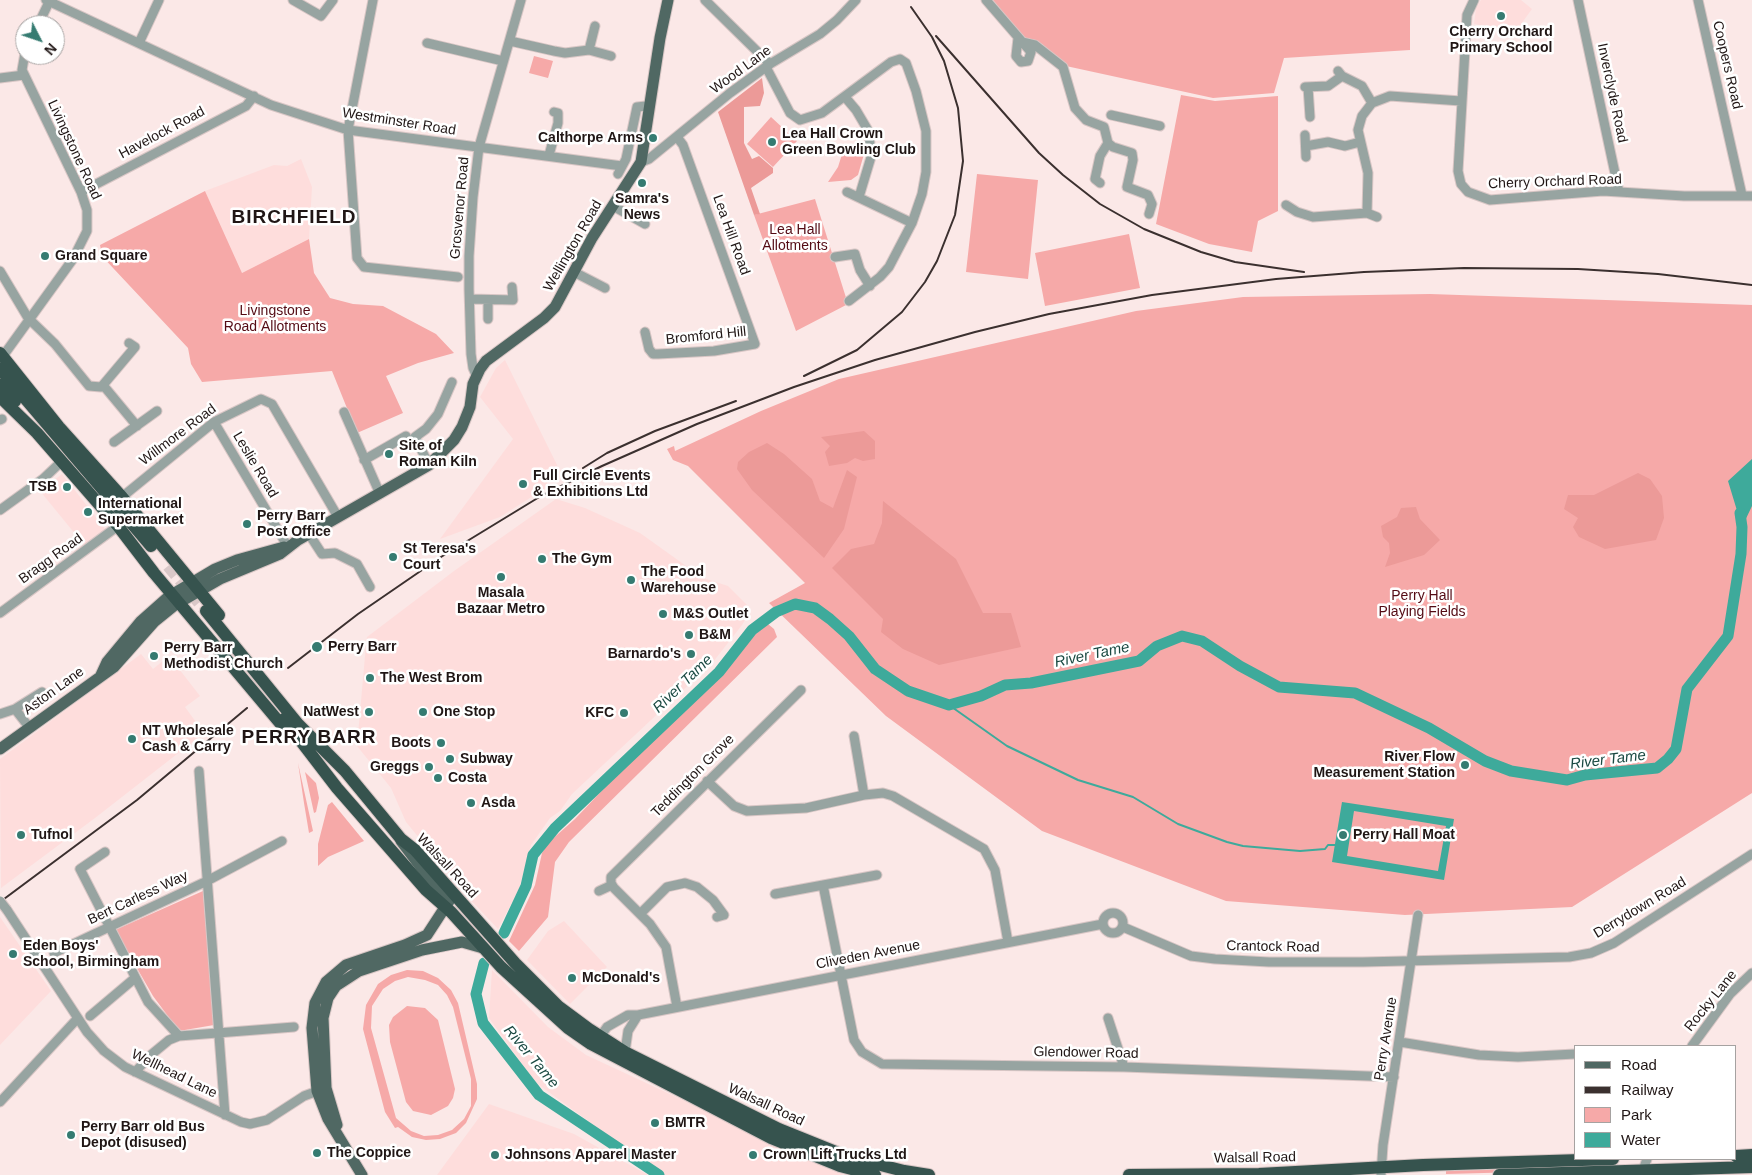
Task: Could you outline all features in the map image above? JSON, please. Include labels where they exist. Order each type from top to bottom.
[{"type":"highway","points":[[1,354],[59,427],[122,497],[196,586],[303,718],[308,732]]},
{"type":"highway","points":[[0,369],[165,568],[75,465],[0,385]]},
{"type":"highway","points":[[0,397],[62,461],[118,526],[176,599],[197,615],[308,732]]},
{"type":"highway","name":"Walsall Road","points":[[197,615],[284,728],[294,732],[337,788],[442,909],[527,992],[568,1028],[591,1044],[771,1138],[840,1166],[875,1175]]},
{"type":"highway","name":"Walsall Road","points":[[308,732],[345,771],[401,839],[415,850],[453,895],[544,993],[600,1037],[625,1052],[779,1129],[846,1156],[904,1171],[929,1175]]},
{"type":"highway","points":[[1737,1156],[1752,1155]]},
{"type":"highway","name":"Walsall Road","points":[[1499,1175],[1645,1164],[1752,1167]]},
{"type":"highway","name":"Walsall Road","points":[[1129,1175],[1612,1166]]},
{"type":"main road","name":"Wellington Road","points":[[477,369],[544,318],[555,307],[613,206],[641,162],[660,38],[668,0]]},
{"type":"main road","points":[[196,586],[220,579],[280,554],[309,534],[429,465],[454,440],[462,427],[470,407],[477,369]]},
{"type":"main road","name":"Aston Lane","points":[[0,749],[101,675],[108,662],[141,621],[196,586]]},
{"type":"main road","name":"Walsall Road","points":[[401,839],[402,845],[442,895],[442,909]]},
{"type":"main road","points":[[362,1175],[325,1114],[312,1028],[315,1003],[320,991],[329,978],[357,960],[420,940],[431,930],[442,909],[453,895]]},
{"type":"main road","points":[[422,950],[440,928],[442,909]]},
{"type":"main road","points":[[322,1090],[323,1018],[328,998],[336,986],[346,978],[422,950],[462,942],[483,948]]},
{"type":"street","points":[[42,15],[48,0]]},
{"type":"street","name":"Westminster Road","points":[[48,0],[139,44],[295,114],[348,130],[549,155],[620,170],[632,134],[637,107],[646,106]]},
{"type":"street","points":[[139,44],[159,0]]},
{"type":"street","points":[[293,0],[321,16],[333,0]]},
{"type":"street","points":[[373,0],[348,130],[358,262],[369,268],[458,277]]},
{"type":"street","name":"Grosvenor Road","points":[[477,369],[471,354],[468,256],[479,147],[521,0]]},
{"type":"street","points":[[705,0],[768,66],[790,113],[800,120],[822,113],[891,62],[900,59],[906,63],[916,91],[926,131],[926,172],[922,194],[912,223],[889,267],[870,286],[849,301]]},
{"type":"street","name":"Wood Lane","points":[[641,162],[649,159],[768,66],[820,34],[856,0]]},
{"type":"street","points":[[986,0],[1020,40],[1035,46],[1063,67],[1075,108],[1086,120],[1104,127]]},
{"type":"street","name":"Cherry Orchard Road","points":[[1474,0],[1467,15],[1458,171],[1461,184],[1468,192],[1490,200],[1577,192],[1619,192],[1675,196],[1747,196]]},
{"type":"street","name":"Inverclyde Road","points":[[1578,0],[1619,192]]},
{"type":"street","name":"Coopers Road","points":[[1698,0],[1747,196]]},
{"type":"street","points":[[589,50],[595,26]]},
{"type":"street","points":[[510,41],[559,52],[589,50],[611,56]]},
{"type":"street","points":[[427,44],[503,62]]},
{"type":"street","name":"Livingstone Road","points":[[1,354],[73,259],[85,236],[87,210],[81,192],[24,75],[21,65]]},
{"type":"street","points":[[1310,117],[1306,87],[1328,86],[1340,73],[1362,86],[1372,103]]},
{"type":"street","points":[[0,78],[24,75]]},
{"type":"street","name":"Havelock Road","points":[[81,192],[246,106],[254,96]]},
{"type":"street","points":[[1367,213],[1368,173],[1358,130],[1362,116],[1372,103],[1390,96],[1461,101]]},
{"type":"street","points":[[845,97],[856,110],[869,132],[871,156],[859,197]]},
{"type":"street","points":[[549,155],[558,123],[558,113],[554,112]]},
{"type":"street","points":[[1149,214],[1152,204],[1148,195],[1124,186],[1133,160],[1132,154],[1113,147],[1108,143],[1104,127],[1110,112],[1160,126]]},
{"type":"street","points":[[1305,135],[1306,158]]},
{"type":"street","name":"Lea Hill Road","points":[[677,137],[683,145],[756,344]]},
{"type":"street","points":[[1306,146],[1328,142],[1345,146],[1360,142]]},
{"type":"street","points":[[1100,183],[1095,179],[1100,156],[1108,143]]},
{"type":"street","points":[[848,192],[912,223]]},
{"type":"street","points":[[1286,205],[1297,212],[1313,217],[1367,213],[1377,216]]},
{"type":"street","points":[[613,206],[645,224]]},
{"type":"street","points":[[1292,221],[1297,212]]},
{"type":"street","points":[[836,257],[855,254],[860,270],[870,286]]},
{"type":"street","points":[[0,271],[28,318],[55,344],[86,384],[102,386],[137,426]]},
{"type":"street","points":[[574,272],[606,288]]},
{"type":"street","points":[[470,299],[513,300],[512,287]]},
{"type":"street","points":[[488,300],[488,319]]},
{"type":"street","name":"Bromford Hill","points":[[644,332],[649,349],[653,354],[714,351],[756,344]]},
{"type":"street","points":[[102,386],[135,347],[129,343]]},
{"type":"street","points":[[429,465],[415,437],[426,429],[438,414],[452,382]]},
{"type":"street","name":"Willmore Road","points":[[122,497],[214,422],[261,399],[272,404],[338,517]]},
{"type":"street","points":[[114,442],[157,411]]},
{"type":"street","points":[[344,412],[380,494]]},
{"type":"street","name":"Leslie Road","points":[[214,422],[288,547]]},
{"type":"street","points":[[364,460],[406,436]]},
{"type":"street","points":[[0,510],[43,479],[62,461]]},
{"type":"street","name":"Bragg Road","points":[[0,613],[118,526]]},
{"type":"street","points":[[309,534],[322,554],[335,553],[357,564],[370,587]]},
{"type":"street","name":"Teddington Grove","points":[[612,885],[612,877],[618,869],[800,690]]},
{"type":"street","points":[[0,714],[15,708],[42,692]]},
{"type":"street","points":[[15,708],[29,727]]},
{"type":"street","points":[[854,736],[864,795]]},
{"type":"street","points":[[199,771],[225,1115]]},
{"type":"street","points":[[707,781],[734,806],[747,811],[806,808],[864,795],[883,793],[893,796],[984,849],[995,870],[1008,942]]},
{"type":"street","name":"Bert Carless Way","points":[[54,954],[207,881],[282,841]]},
{"type":"street","points":[[105,852],[80,869],[108,928],[148,1002],[179,1036]]},
{"type":"street","name":"Derrydown Road","points":[[1412,960],[1568,957],[1591,953],[1614,943],[1752,854]]},
{"type":"street","points":[[775,894],[877,875]]},
{"type":"street","points":[[640,914],[667,887],[684,879],[713,900],[724,915],[717,917]]},
{"type":"street","points":[[599,891],[612,885],[660,936],[666,947],[677,1007]]},
{"type":"street","name":"Glendower Road","points":[[823,885],[856,1047],[869,1058],[882,1064],[1124,1067],[1394,1077]]},
{"type":"street","name":"Wellhead Lane","points":[[0,901],[78,1019],[104,1051],[135,1072],[241,1122],[257,1124],[304,1096],[322,1090]]},
{"type":"street","points":[[1117,914],[1123,920],[1123,927],[1114,933],[1105,929],[1104,924],[1108,915],[1117,914]]},
{"type":"street","name":"Perry Avenue","points":[[1381,1171],[1382,1145],[1400,1042],[1418,915]]},
{"type":"street","name":"Cliveden Avenue","points":[[618,1019],[628,1015],[638,1015],[840,974],[1104,924]]},
{"type":"street","name":"Crantock Road","points":[[1123,927],[1192,956],[1215,959],[1269,962],[1412,960]]},
{"type":"street","name":"Rocky Lane","points":[[1693,1045],[1730,994],[1752,973]]},
{"type":"street","points":[[90,1016],[135,978]]},
{"type":"street","points":[[625,1052],[628,1031],[638,1015]]},
{"type":"street","points":[[1108,1018],[1124,1067]]},
{"type":"street","points":[[0,1102],[78,1019]]},
{"type":"street","points":[[600,1037],[607,1027],[618,1019],[628,1031]]},
{"type":"street","points":[[135,1072],[169,1040],[179,1036],[219,1031],[294,1027]]},
{"type":"street","name":"Walsall Road","points":[[600,1037],[601,1044],[656,1079]]},
{"type":"street","points":[[1400,1042],[1480,1055],[1518,1057],[1574,1054]]},
{"type":"shaded area","name":"Cherry Orchard Primary School","points":[[1481,0],[1521,0],[1532,9],[1516,31],[1474,24],[1476,8]]},
{"type":"shaded area","points":[[762,78],[764,93],[760,106],[744,107],[744,143],[752,159],[759,156],[773,168],[773,173],[751,188],[760,214],[754,215],[718,112]]},
{"type":"shaded area","points":[[301,159],[312,187],[309,239],[242,273],[205,191],[274,165],[287,166]]},
{"type":"shaded area","points":[[505,360],[563,477],[500,517],[440,539],[513,439],[480,397],[496,368]]},
{"type":"shaded area","points":[[864,431],[875,441],[875,459],[863,461],[855,458],[847,463],[829,466],[825,452],[830,446],[821,437]]},
{"type":"shaded area","points":[[767,443],[784,454],[812,479],[820,501],[833,508],[847,470],[857,477],[844,529],[824,558],[752,490],[737,469],[738,462],[749,452]]},
{"type":"shaded area","points":[[1638,473],[1650,479],[1662,496],[1664,518],[1656,540],[1605,549],[1579,537],[1573,527],[1578,518],[1564,509],[1568,495],[1594,495]]},
{"type":"shaded area","points":[[62,474],[106,530],[85,546],[40,491]]},
{"type":"shaded area","points":[[556,499],[585,508],[640,533],[703,578],[728,586],[749,607],[749,613],[713,662],[572,794],[560,811],[550,818],[531,845],[519,889],[498,929],[466,895],[406,822],[391,788],[357,746],[367,637],[454,571]]},
{"type":"shaded area","points":[[883,501],[956,559],[983,613],[1011,613],[1021,647],[939,665],[903,649],[881,632],[883,619],[832,568],[851,549],[874,544],[882,523]]},
{"type":"shaded area","points":[[1416,507],[1420,519],[1440,540],[1424,555],[1385,567],[1390,553],[1389,543],[1383,537],[1381,526],[1397,517],[1401,508]]},
{"type":"shaded area","points":[[141,654],[153,669],[169,656],[200,696],[185,707],[204,733],[1,888],[0,759]]},
{"type":"shaded area","name":"Eden Boys' School, Birmingham","points":[[0,917],[51,991],[0,1045]]},
{"type":"shaded area","points":[[564,921],[607,967],[570,1004],[527,960],[548,931]]},
{"type":"shaded area","points":[[492,970],[548,1027],[586,1055],[844,1175],[662,1175],[535,1082],[489,1018]]},
{"type":"shaded area","points":[[489,1104],[574,1134],[648,1175],[437,1175]]},
{"type":"green space","points":[[993,0],[1410,0],[1410,50],[1284,58],[1274,93],[1213,98],[1066,66],[1042,44],[1023,37]]},
{"type":"green space","points":[[534,56],[553,61],[548,78],[529,73]]},
{"type":"green space","points":[[1181,95],[1215,101],[1278,96],[1278,211],[1258,221],[1252,252],[1209,244],[1156,224]]},
{"type":"green space","name":"Lea Hall Crown Green Bowling Club","points":[[771,117],[797,141],[773,167],[747,144]]},
{"type":"green space","points":[[851,146],[864,154],[858,175],[851,180],[828,182],[838,167],[844,148]]},
{"type":"green space","points":[[977,174],[1038,180],[1028,279],[966,272]]},
{"type":"green space","name":"Livingstone Road Allotments","points":[[205,191],[242,273],[309,239],[314,273],[330,298],[353,304],[383,306],[436,334],[454,353],[418,363],[386,376],[403,413],[357,433],[332,371],[202,382],[191,364],[188,348],[99,253],[101,250],[100,245]]},
{"type":"green space","name":"Lea Hall Allotments","points":[[815,199],[848,304],[796,331],[754,215]]},
{"type":"green space","points":[[1129,234],[1140,288],[1045,306],[1035,253]]},
{"type":"green space","name":"Perry Hall Playing Fields","points":[[1430,294],[1752,305],[1752,793],[1572,907],[1405,915],[1226,901],[1042,831],[886,716],[769,603],[805,583],[688,466],[673,460],[667,449],[674,446],[675,451],[761,411],[839,379],[1136,311],[1243,297]]},
{"type":"green space","points":[[768,624],[774,629],[777,637],[569,842],[555,862],[548,917],[519,951],[509,941],[535,885],[542,853],[549,842],[575,819],[633,758],[705,692],[754,635]]},
{"type":"green space","points":[[298,763],[313,831],[309,833],[304,803]]},
{"type":"green space","points":[[305,772],[316,783],[319,798],[316,812],[314,813]]},
{"type":"green space","points":[[332,802],[364,841],[328,857],[318,866],[318,844],[328,805]]},
{"type":"green space","points":[[203,891],[214,1025],[179,1031],[153,996],[115,930]]},
{"type":"green space","points":[[407,970],[423,971],[438,978],[451,990],[458,1003],[477,1084],[477,1099],[466,1123],[456,1133],[440,1139],[426,1140],[412,1137],[398,1127],[395,1128],[385,1112],[363,1029],[366,1005],[378,984],[391,975]],"holes":[[[408,977],[438,985],[447,995],[453,1007],[471,1079],[471,1106],[464,1119],[452,1130],[438,1135],[424,1136],[411,1131],[396,1118],[371,1028],[372,1006],[383,989],[395,981]]]},
{"type":"green space","points":[[407,1006],[425,1008],[438,1020],[455,1089],[453,1098],[448,1106],[431,1115],[413,1111],[406,1102],[390,1042],[389,1025],[393,1017]]},
{"type":"green space","points":[[1547,1168],[1559,1171],[1446,1174],[1446,1170]]},
{"type":"water","points":[[1752,459],[1752,506],[1742,527],[1728,481]]},
{"type":"water","name":"Perry Hall Moat","points":[[1342,802],[1454,819],[1444,880],[1332,862]],"holes":[[[1354,811],[1446,826],[1438,871],[1347,856]]]},
{"type":"waterway","name":"River Tame","points":[[504,933],[526,886],[533,855],[555,828],[719,672],[752,630],[776,612],[795,604],[815,608],[830,619],[849,636],[875,669],[908,691],[949,705],[981,696],[1005,685],[1031,683],[1139,661],[1157,646],[1182,636],[1202,641],[1240,666],[1279,687],[1355,693],[1429,728],[1485,761],[1511,771],[1567,780],[1585,775],[1657,768],[1676,749],[1687,689],[1728,636],[1741,554],[1742,527],[1740,513]]},
{"type":"waterway","points":[[949,705],[1007,746],[1078,780],[1133,797],[1178,824],[1227,842],[1243,846],[1300,851],[1325,849],[1328,845],[1335,845]]},
{"type":"waterway","name":"River Tame","points":[[484,963],[476,994],[483,1023],[539,1095],[659,1175]]},
{"type":"tunnel","points":[[168,566],[206,611]]},
{"type":"railway","points":[[804,376],[857,350],[902,312],[925,282],[937,261],[955,215],[963,161],[958,108],[944,61],[932,37],[911,7]]},
{"type":"railway","points":[[936,36],[1039,153],[1100,204],[1144,229],[1201,252],[1235,262],[1304,272]]},
{"type":"railway","points":[[288,668],[358,614],[441,557],[541,496],[602,466],[697,424],[794,387],[875,360],[975,332],[1049,314],[1152,295],[1276,279],[1364,272],[1464,268],[1578,269],[1658,274],[1752,285]]},
{"type":"railway","points":[[583,468],[607,453],[655,431],[736,401]]},
{"type":"railway","points":[[0,902],[137,800],[247,708]]},
{"type":"place","name":"Cherry Orchard Primary School","points":[[1501,16]]},
{"type":"place","name":"Calthorpe Arms","points":[[653,138]]},
{"type":"place","name":"Lea Hall Crown Green Bowling Club","points":[[772,142]]},
{"type":"place","name":"Samra's News","points":[[642,183]]},
{"type":"place","name":"Grand Square","points":[[45,256]]},
{"type":"place","name":"Site of Roman Kiln","points":[[389,454]]},
{"type":"place","name":"Full Circle Events & Exhibitions Ltd","points":[[523,484]]},
{"type":"place","name":"TSB","points":[[67,487]]},
{"type":"place","name":"International Supermarket","points":[[88,512]]},
{"type":"place","name":"Perry Barr Post Office","points":[[247,524]]},
{"type":"place","name":"St Teresa's Court","points":[[393,557]]},
{"type":"place","name":"The Gym","points":[[542,559]]},
{"type":"place","name":"Masala Bazaar Metro","points":[[501,577]]},
{"type":"place","name":"The Food Warehouse","points":[[631,580]]},
{"type":"place","name":"M&S Outlet","points":[[663,614]]},
{"type":"place","name":"B&M","points":[[689,635]]},
{"type":"place","name":"Perry Barr","points":[[317,647]]},
{"type":"place","name":"Barnardo's","points":[[691,654]]},
{"type":"place","name":"Perry Barr Methodist Church","points":[[154,656]]},
{"type":"place","name":"The West Brom","points":[[370,678]]},
{"type":"place","name":"NatWest","points":[[369,712]]},
{"type":"place","name":"One Stop","points":[[423,712]]},
{"type":"place","name":"KFC","points":[[624,713]]},
{"type":"place","name":"NT Wholesale Cash & Carry","points":[[132,739]]},
{"type":"place","name":"Boots","points":[[441,743]]},
{"type":"place","name":"Subway","points":[[450,759]]},
{"type":"place","name":"River Flow Measurement Station","points":[[1465,765]]},
{"type":"place","name":"Greggs","points":[[429,767]]},
{"type":"place","name":"Costa","points":[[438,778]]},
{"type":"place","name":"Asda","points":[[471,803]]},
{"type":"place","name":"Tufnol","points":[[21,835]]},
{"type":"place","name":"Perry Hall Moat","points":[[1343,835]]},
{"type":"place","name":"Eden Boys' School, Birmingham","points":[[13,954]]},
{"type":"place","name":"McDonald's","points":[[572,978]]},
{"type":"place","name":"BMTR","points":[[655,1123]]},
{"type":"place","name":"Perry Barr old Bus Depot (disused)","points":[[71,1135]]},
{"type":"place","name":"The Coppice","points":[[317,1153]]},
{"type":"place","name":"Johnsons Apparel Master","points":[[495,1155]]},
{"type":"place","name":"Crown Lift Trucks Ltd","points":[[753,1155]]},
{"type":"district","name":"BIRCHFIELD","points":[[294,218]]},
{"type":"district","name":"PERRY BARR","points":[[309,738]]}]
